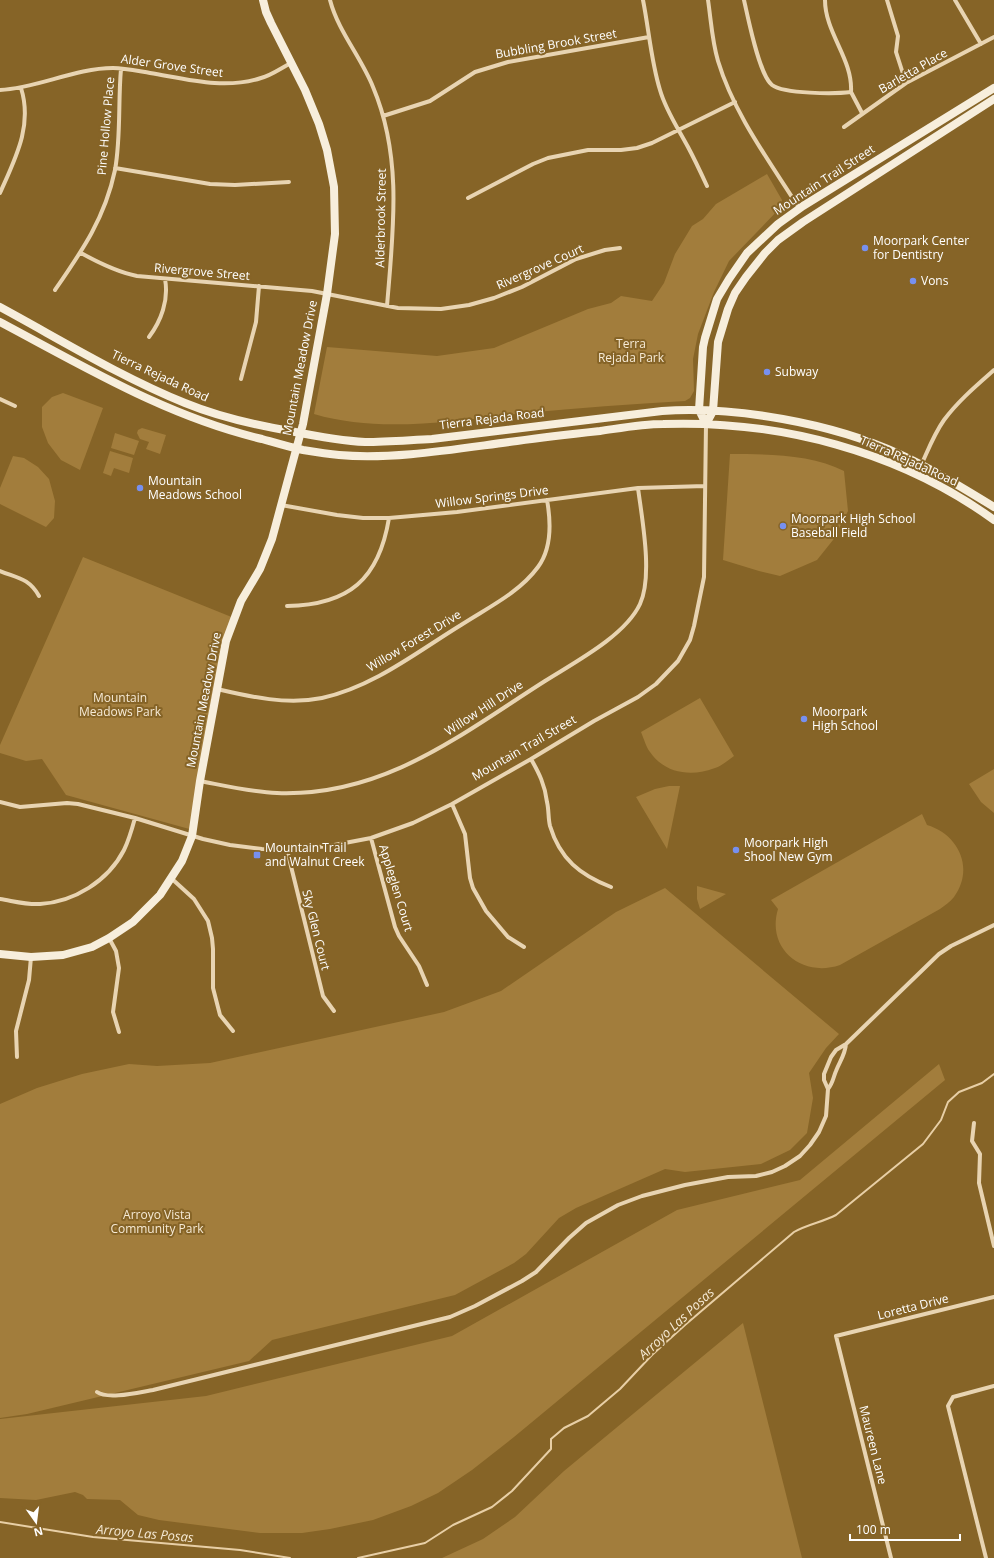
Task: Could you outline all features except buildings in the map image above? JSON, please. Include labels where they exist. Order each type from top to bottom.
[{"type":"main road","name":"Mountain Meadow Drive","points":[[0,954],[31,957],[63,955],[92,947],[109,938],[133,922],[150,905],[182,861],[192,836],[200,781],[224,652],[234,618],[241,601],[263,561],[272,539],[301,433],[327,294],[335,234],[334,187],[327,150],[319,124],[305,90],[271,23],[263,0]]},
{"type":"main road","name":"Mountain Trail Street","points":[[706,424],[699,410],[705,338],[717,299],[728,279],[747,253],[778,224],[799,208],[994,88]]},
{"type":"main road","name":"Mountain Trail Street","points":[[706,424],[713,411],[716,350],[721,330],[735,293],[758,261],[778,240],[799,225],[994,99]]},
{"type":"main road","name":"Tierra Rejada Road","points":[[0,307],[131,378],[181,401],[204,410],[249,423],[316,437],[366,442],[403,441],[432,439],[634,413],[682,410],[713,411],[786,420],[810,425],[882,446],[963,487],[994,507]]},
{"type":"main road","name":"Tierra Rejada Road","points":[[0,322],[125,388],[166,407],[222,428],[296,448],[342,455],[392,455],[446,450],[649,424],[706,424],[748,427],[784,432],[858,450],[916,475],[956,496],[994,520]]},
{"type":"street","name":"Alderbrook Street","points":[[330,0],[336,17],[373,85],[383,116],[392,155],[394,187],[387,306]]},
{"type":"street","points":[[643,0],[660,89],[670,116],[689,148],[707,186]]},
{"type":"street","points":[[708,0],[712,35],[718,61],[734,102],[799,208]]},
{"type":"street","points":[[744,0],[759,59],[765,76],[771,85],[806,92],[837,94],[851,92]]},
{"type":"street","points":[[825,0],[829,23],[850,73],[851,92],[862,113]]},
{"type":"street","points":[[887,0],[898,36],[896,52],[906,83]]},
{"type":"street","points":[[955,0],[981,44]]},
{"type":"street","name":"Bubbling Brook Street","points":[[383,116],[430,101],[475,72],[493,66],[649,37]]},
{"type":"street","name":"Barletta Place","points":[[844,127],[906,83],[994,37]]},
{"type":"street","name":"Alder Grove Street","points":[[0,90],[22,88],[88,72],[113,68],[198,81],[230,84],[262,78],[291,63]]},
{"type":"street","name":"Pine Hollow Place","points":[[55,290],[81,253],[98,222],[111,185],[115,168],[121,69]]},
{"type":"street","points":[[0,193],[24,132],[26,106],[22,88]]},
{"type":"street","points":[[468,198],[543,160],[579,151],[621,150],[637,148],[652,143],[734,102]]},
{"type":"street","points":[[115,168],[210,184],[235,185],[289,182]]},
{"type":"street","name":"Rivergrove Court","points":[[327,294],[398,308],[434,310],[469,305],[510,293],[576,259],[601,251],[620,248]]},
{"type":"street","name":"Rivergrove Street","points":[[81,253],[123,273],[165,279],[259,286],[312,291],[327,294]]},
{"type":"street","points":[[149,337],[157,326],[162,315],[167,288],[165,279]]},
{"type":"street","points":[[241,379],[256,322],[259,286]]},
{"type":"street","points":[[916,475],[933,438],[944,420],[966,396],[994,370]]},
{"type":"street","points":[[0,399],[15,406]]},
{"type":"street","name":"Mountain Trail Street","points":[[0,802],[20,807],[67,803],[78,804],[135,818],[192,836],[230,845],[287,850],[329,846],[371,838],[413,823],[452,804],[645,692],[656,684],[678,661],[690,640],[704,577],[706,424]]},
{"type":"street","name":"Willow Springs Drive","points":[[281,505],[337,515],[363,518],[389,518],[457,512],[638,488],[705,486]]},
{"type":"street","name":"Willow Hill Drive","points":[[200,781],[241,789],[277,793],[319,790],[365,781],[406,766],[432,753],[572,664],[620,630],[632,618],[641,602],[645,584],[646,567],[638,488]]},
{"type":"street","name":"Willow Forest Drive","points":[[217,689],[268,699],[304,700],[334,695],[360,686],[379,676],[508,595],[529,578],[538,567],[546,552],[550,522],[548,500]]},
{"type":"street","points":[[287,606],[303,606],[324,602],[340,596],[360,583],[377,561],[386,536],[389,518]]},
{"type":"street","points":[[0,571],[28,582],[39,596]]},
{"type":"street","points":[[531,759],[542,777],[550,827],[564,855],[586,876],[611,887]]},
{"type":"street","points":[[452,804],[465,834],[470,878],[473,888],[486,911],[508,937],[524,947]]},
{"type":"street","points":[[0,899],[38,904],[50,903],[71,897],[87,890],[113,867],[124,851],[135,818]]},
{"type":"street","name":"Appleglen Court","points":[[371,838],[395,926],[402,941],[419,966],[427,985]]},
{"type":"street","name":"Sky Glen Court","points":[[287,850],[323,996],[334,1011]]},
{"type":"street","points":[[171,878],[194,899],[208,921],[213,949],[213,988],[220,1015],[233,1031]]},
{"type":"street","points":[[97,1392],[101,1395],[110,1396],[153,1390],[442,1319],[465,1311],[536,1272],[586,1223],[618,1205],[664,1190],[728,1177],[756,1176],[772,1172],[785,1166],[800,1156],[819,1132],[826,1116],[828,1089],[824,1080],[824,1074],[836,1050],[846,1044],[939,954],[951,946],[994,925]]},
{"type":"street","points":[[109,938],[116,952],[119,968],[113,1012],[119,1032]]},
{"type":"street","points":[[17,1057],[16,1030],[29,980],[31,957]]},
{"type":"street","points":[[828,1089],[832,1085],[836,1070],[845,1053],[846,1044]]},
{"type":"street","points":[[974,1123],[972,1141],[980,1154],[979,1183],[994,1246]]},
{"type":"street","name":"Loretta Drive","points":[[836,1336],[994,1297]]},
{"type":"street","name":"Maureen Lane","points":[[836,1336],[891,1558]]},
{"type":"street","points":[[986,1558],[948,1406],[953,1397],[994,1387]]},
{"type":"green space","name":"Terra Rejada Park","points":[[767,174],[782,200],[780,208],[729,261],[714,292],[698,334],[693,359],[694,391],[690,398],[685,401],[565,409],[419,424],[366,423],[340,420],[314,414],[327,347],[437,356],[494,348],[588,309],[611,303],[621,296],[652,301],[664,283],[675,254],[692,226],[703,219],[716,204]]},
{"type":"green space","points":[[63,393],[103,408],[80,470],[61,460],[48,443],[42,427],[42,407],[52,397]]},
{"type":"green space","points":[[142,428],[166,435],[160,454],[146,449],[149,442],[140,439],[137,433],[138,430]]},
{"type":"green space","points":[[115,433],[139,441],[134,455],[111,448]]},
{"type":"green space","points":[[110,451],[133,458],[129,473],[114,468],[111,476],[103,473]]},
{"type":"green space","name":"Moorpark High School Baseball Field","points":[[730,454],[758,454],[803,458],[831,465],[844,471],[848,511],[833,540],[817,560],[780,576],[723,560]]},
{"type":"green space","points":[[13,456],[24,458],[38,467],[49,479],[55,501],[54,518],[46,527],[0,504],[0,488]]},
{"type":"green space","name":"Mountain Meadows Park","points":[[83,557],[234,618],[193,830],[66,795],[42,759],[26,761],[0,753],[0,745]]},
{"type":"green space","points":[[700,698],[734,756],[720,766],[706,771],[688,773],[671,769],[663,765],[650,752],[641,732]]},
{"type":"green space","points":[[994,769],[994,813],[981,802],[969,784]]},
{"type":"green space","points":[[669,786],[680,786],[667,849],[636,797],[655,789]]},
{"type":"green space","points":[[922,814],[927,825],[938,829],[947,836],[955,844],[960,854],[963,864],[963,875],[960,886],[954,897],[940,909],[840,965],[826,968],[813,967],[801,964],[790,957],[782,948],[777,936],[776,923],[778,909],[771,900]]},
{"type":"green space","points":[[697,886],[726,894],[700,909],[697,899]]},
{"type":"green space","name":"Arroyo Vista Community Park","points":[[665,888],[839,1034],[826,1048],[809,1073],[813,1098],[807,1133],[790,1150],[761,1164],[685,1172],[665,1169],[576,1208],[559,1218],[526,1254],[514,1263],[455,1295],[272,1340],[249,1361],[27,1414],[0,1418],[0,1104],[37,1088],[82,1074],[129,1064],[157,1066],[210,1063],[444,1012],[501,991],[616,912]]},
{"type":"green space","points":[[939,1064],[945,1080],[514,1437],[472,1470],[438,1493],[411,1506],[373,1520],[330,1529],[302,1533],[260,1533],[159,1520],[138,1515],[120,1500],[87,1499],[83,1495],[75,1492],[36,1500],[0,1498],[0,1419],[206,1396],[452,1336],[677,1210],[800,1180]]},
{"type":"green space","points":[[743,1323],[802,1558],[442,1558],[483,1539],[515,1517],[564,1471]]},
{"type":"waterway","name":"Arroyo Las Posas","points":[[358,1558],[425,1543],[453,1525],[492,1507],[512,1491],[551,1449],[551,1439],[564,1428],[588,1416],[620,1389],[652,1355],[685,1325],[794,1232],[836,1215],[923,1144],[941,1120],[948,1102],[959,1092],[982,1083],[994,1074]]},
{"type":"waterway","name":"Arroyo Las Posas","points":[[0,1522],[93,1537],[240,1550],[290,1558]]},
{"type":"place","name":"Moorpark Center for Dentistry","points":[[865,248]]},
{"type":"place","name":"Vons","points":[[913,281]]},
{"type":"place","name":"Subway","points":[[767,372]]},
{"type":"place","name":"Mountain Meadows School","points":[[140,488]]},
{"type":"place","name":"Moorpark High School Baseball Field","points":[[783,526]]},
{"type":"place","name":"Moorpark High School","points":[[804,719]]},
{"type":"place","name":"Moorpark High Shool New Gym","points":[[736,850]]},
{"type":"place","name":"Mountain Trail and Walnut Creek","points":[[257,855]]}]
